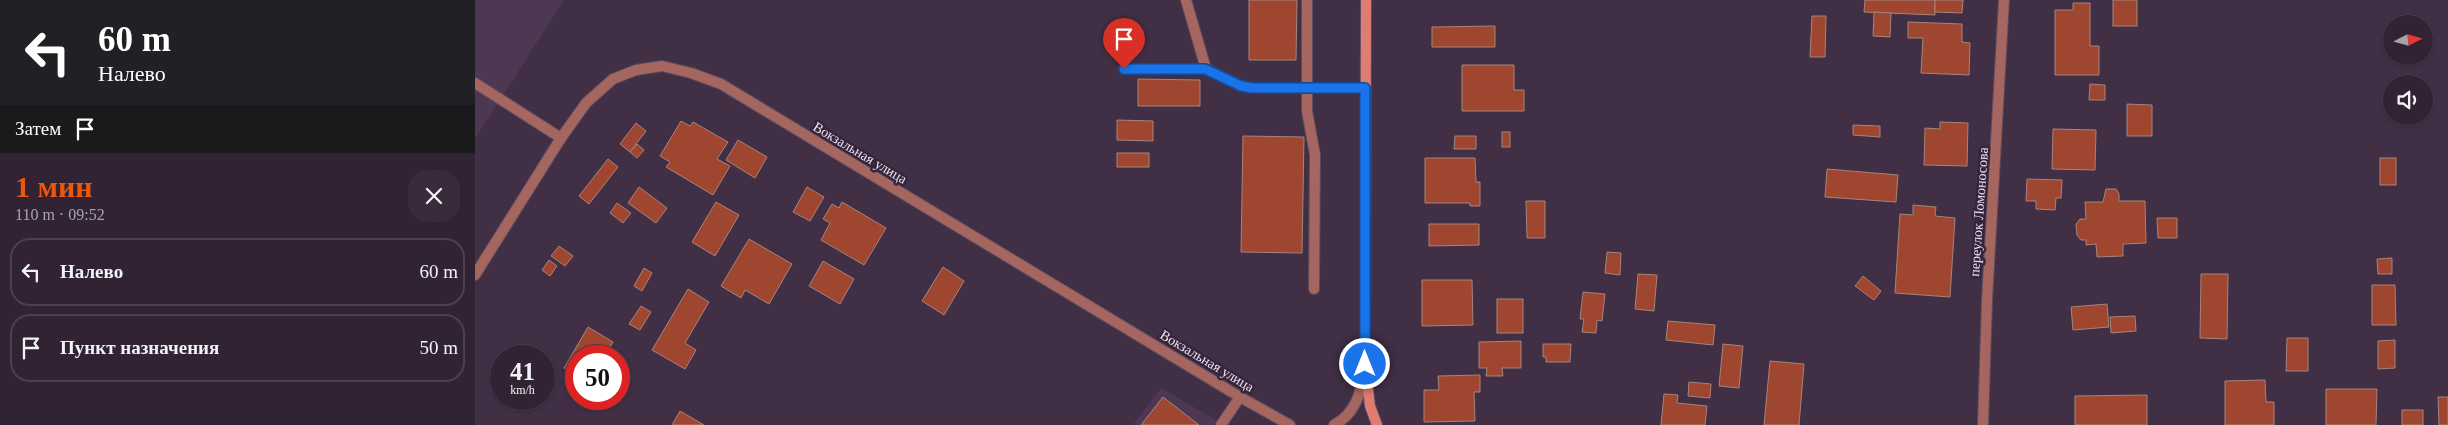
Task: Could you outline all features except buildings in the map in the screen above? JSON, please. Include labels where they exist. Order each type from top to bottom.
[{"type":"main road","points":[[1366,0],[1365,364],[1370,406],[1377,425]]},
{"type":"street","points":[[1187,0],[1205,69]]},
{"type":"street","points":[[1307,0],[1307,111],[1315,155],[1314,289]]},
{"type":"street","name":"переулок Ломоносова","points":[[1983,425],[1986,310],[2004,0]]},
{"type":"street","name":"Вокзальная улица","points":[[475,275],[561,138],[586,103],[613,79],[636,70],[662,66],[691,73],[721,84],[1240,397],[1290,425]]},
{"type":"street","points":[[1124,69],[1205,69],[1241,86],[1252,88],[1365,88]]},
{"type":"street","points":[[475,83],[561,138]]},
{"type":"street","points":[[1334,425],[1348,416],[1357,403],[1365,364]]},
{"type":"street","points":[[1221,425],[1240,397]]},
{"type":"shaded area","points":[[475,0],[564,0],[475,139]]},
{"type":"shaded area","points":[[1161,388],[1225,425],[1133,425]]},
{"type":"route","points":[[1124,69],[1205,69],[1241,86],[1252,88],[1365,88],[1365,364]]}]
